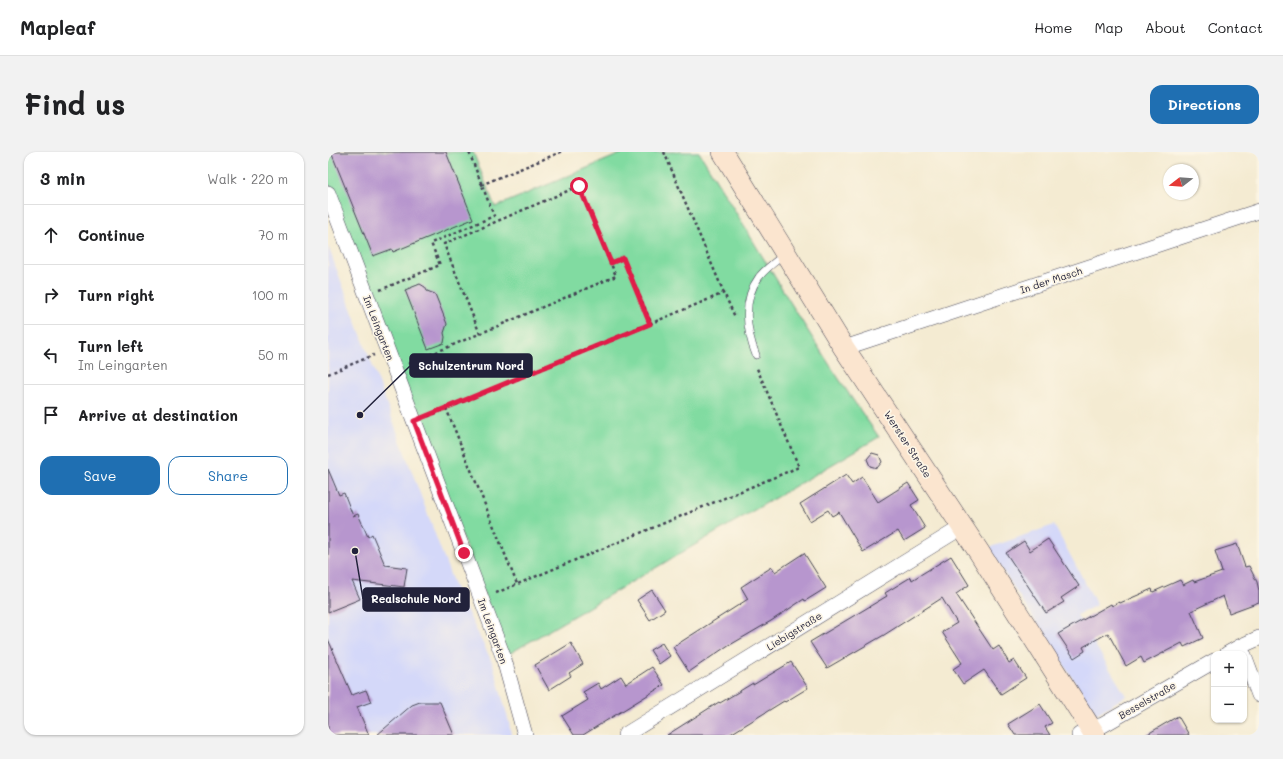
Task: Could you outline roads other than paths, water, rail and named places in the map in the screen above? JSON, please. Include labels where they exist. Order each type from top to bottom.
[{"type":"main road","name":"Werster Straße","points":[[723,152],[844,348],[962,527],[1088,733]]},
{"type":"street","name":"Im Leingarten","points":[[328,193],[503,656],[525,735]]},
{"type":"street","name":"In der Masch","points":[[844,348],[1259,211]]},
{"type":"street","name":"Liebigstraße","points":[[625,735],[962,527]]},
{"type":"street","points":[[1244,651],[1259,638]]},
{"type":"street","points":[[1247,663],[1259,695]]},
{"type":"street","name":"Besselstraße","points":[[1088,733],[1211,664]]},
{"type":"lane","points":[[756,355],[750,338],[747,319],[750,292],[764,271],[785,254]]},
{"type":"place","name":"Schulzentrum Nord","points":[[360,415]]},
{"type":"place","name":"Realschule Nord","points":[[355,551]]}]
